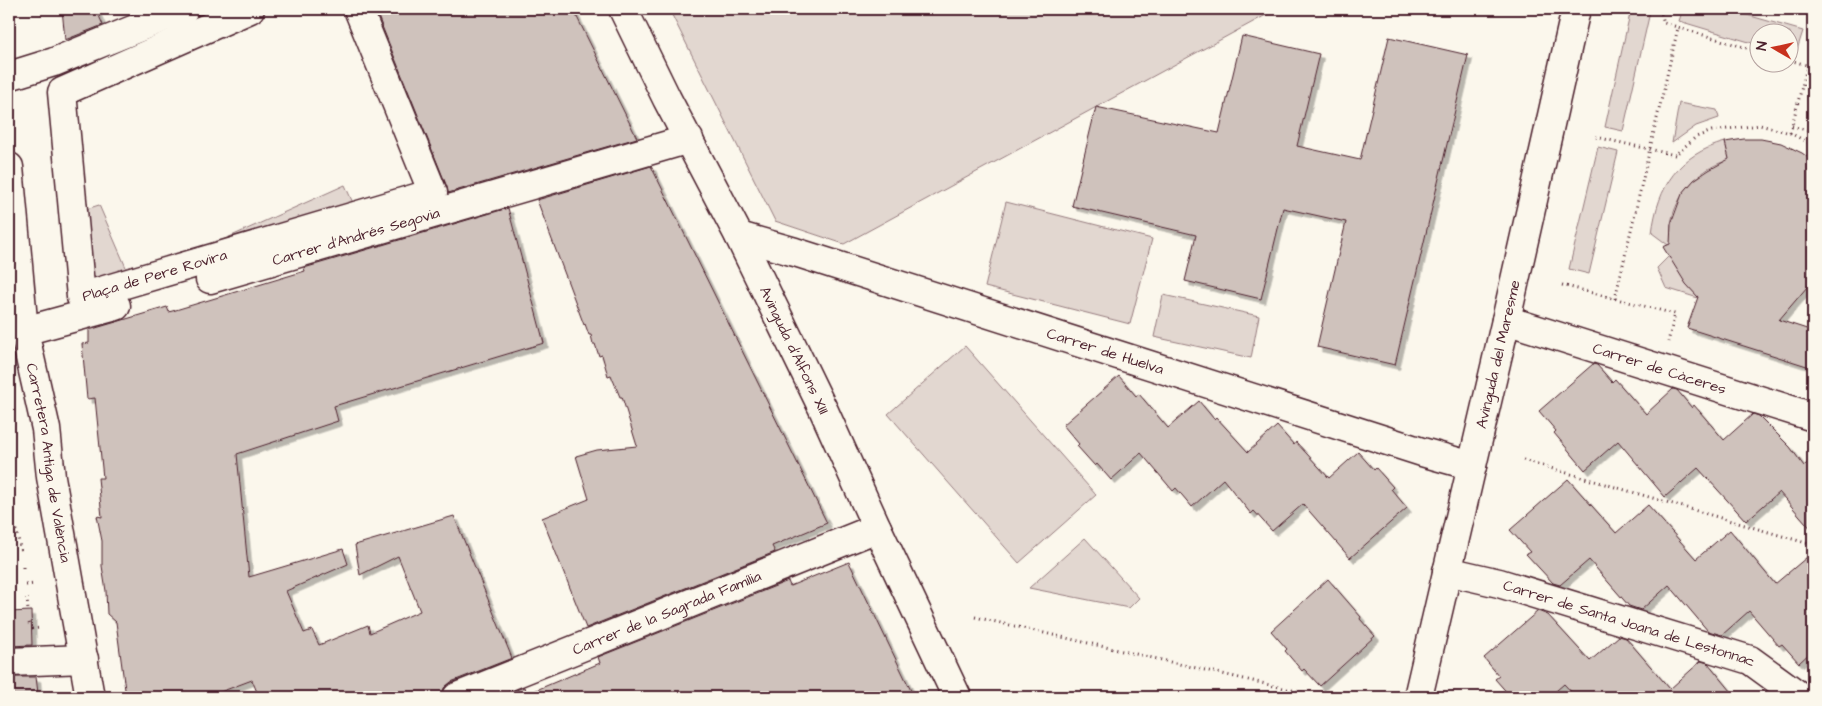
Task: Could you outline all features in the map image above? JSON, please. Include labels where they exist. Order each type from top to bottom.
[{"type":"street","points":[[9,76],[54,62],[184,9]]},
{"type":"street","name":"Plaça de Pere Rovira","points":[[250,9],[62,92],[81,297],[433,193],[358,9]]},
{"type":"street","name":"Avinguda d'Alfons XIII","points":[[623,9],[739,236],[824,411],[877,528],[958,697]]},
{"type":"street","name":"Avinguda del Maresme","points":[[1418,697],[1576,9]]},
{"type":"street","name":"Carrer d'Andrés Segovia","points":[[24,331],[90,314],[689,139]]},
{"type":"street","name":"Carretera Antiga de València","points":[[9,167],[24,331],[46,429],[51,477],[90,697]]},
{"type":"street","name":"Carrer de Huelva","points":[[739,236],[1472,466]]},
{"type":"street","name":"Carrer de Càceres","points":[[1506,320],[1813,417]]},
{"type":"street","name":"Carrer de la Sagrada Família","points":[[457,697],[877,528]]},
{"type":"street","name":"Carrer de Santa Joana de Lestonnac","points":[[1447,571],[1499,583],[1750,660],[1801,697]]},
{"type":"street","points":[[9,662],[84,659]]},
{"type":"path","points":[[1660,9],[1664,23],[1750,49]]},
{"type":"path","points":[[1615,299],[1678,28]]},
{"type":"path","points":[[1790,134],[1813,44]]},
{"type":"path","points":[[1800,63],[1813,67]]},
{"type":"path","points":[[1596,137],[1675,155],[1696,137],[1712,131],[1760,125],[1790,134],[1813,145]]},
{"type":"path","points":[[1792,126],[1813,132]]},
{"type":"path","points":[[1562,286],[1674,314],[1667,347]]},
{"type":"path","points":[[1523,460],[1813,545]]},
{"type":"path","points":[[11,492],[9,507],[21,553]]},
{"type":"path","points":[[26,586],[35,584]]},
{"type":"path","points":[[27,598],[28,611]]},
{"type":"path","points":[[975,617],[1322,697]]},
{"type":"path","points":[[30,626],[40,628]]},
{"type":"shaded area","points":[[669,9],[1277,9],[844,244],[775,221]]},
{"type":"shaded area","points":[[1631,9],[1650,12],[1623,131],[1605,127]]},
{"type":"shaded area","points":[[1683,9],[1726,9],[1772,22],[1750,22],[1750,42],[1679,21]]},
{"type":"shaded area","points":[[1679,103],[1717,110],[1719,118],[1696,126],[1672,143]]},
{"type":"shaded area","points":[[1725,142],[1730,160],[1709,168],[1691,183],[1673,213],[1671,244],[1668,245],[1652,233],[1659,201],[1665,187],[1683,164],[1695,155]]},
{"type":"shaded area","points":[[1598,147],[1618,152],[1589,274],[1569,269]]},
{"type":"shaded area","points":[[345,185],[357,212],[196,252]]},
{"type":"shaded area","points":[[1006,202],[1152,239],[1130,324],[985,287]]},
{"type":"shaded area","points":[[99,205],[128,272],[84,286],[77,212]]},
{"type":"shaded area","points":[[1673,256],[1698,298],[1666,288],[1657,268],[1668,257]]},
{"type":"shaded area","points":[[1163,295],[1259,316],[1251,358],[1154,337]]},
{"type":"shaded area","points":[[965,346],[1096,495],[1019,563],[888,414]]},
{"type":"shaded area","points":[[1085,538],[1139,598],[1129,608],[1029,588]]},
{"type":"building","points":[[62,9],[96,9],[103,25],[65,40]]},
{"type":"building","points":[[375,9],[573,9],[637,138],[448,193]]},
{"type":"building","points":[[1242,36],[1319,54],[1297,146],[1360,160],[1389,37],[1468,55],[1395,365],[1317,347],[1346,222],[1283,208],[1261,299],[1185,281],[1196,235],[1072,206],[1096,107],[1219,133]]},
{"type":"building","points":[[1761,139],[1781,143],[1802,153],[1813,161],[1813,280],[1779,320],[1813,331],[1813,368],[1687,328],[1698,297],[1686,284],[1663,247],[1670,244],[1671,224],[1682,194],[1694,180],[1729,159],[1725,142]]},
{"type":"building","points":[[651,166],[827,523],[772,546],[775,552],[586,628],[542,518],[589,499],[576,456],[597,450],[637,446],[622,397],[620,397],[611,375],[608,376],[602,355],[599,356],[591,335],[589,335],[584,325],[537,200]]},
{"type":"building","points":[[508,208],[544,343],[334,406],[338,421],[237,454],[249,577],[343,549],[348,564],[286,591],[304,633],[312,630],[319,645],[368,625],[370,633],[420,611],[398,556],[360,575],[355,545],[454,516],[512,658],[451,682],[444,688],[442,697],[259,697],[252,680],[207,697],[126,697],[116,622],[107,614],[102,566],[102,541],[97,516],[102,517],[98,478],[103,478],[95,398],[87,399],[82,344],[89,343],[89,330],[167,307],[169,312],[305,271],[304,268]]},
{"type":"building","points":[[1593,364],[1597,365],[1612,382],[1615,379],[1646,414],[1673,389],[1677,390],[1692,408],[1694,405],[1724,440],[1753,414],[1759,416],[1790,447],[1804,466],[1813,458],[1813,531],[1779,492],[1746,521],[1698,468],[1665,497],[1618,441],[1585,470],[1554,433],[1556,431],[1539,411]]},
{"type":"building","points":[[1119,376],[1136,396],[1139,394],[1168,428],[1199,401],[1214,419],[1216,417],[1248,452],[1277,426],[1294,445],[1296,442],[1329,478],[1358,452],[1393,487],[1391,489],[1407,508],[1350,558],[1303,504],[1272,531],[1254,511],[1251,514],[1223,479],[1192,507],[1176,488],[1173,491],[1141,453],[1111,480],[1077,446],[1079,444],[1063,425]]},
{"type":"building","points":[[1568,479],[1616,533],[1648,505],[1696,559],[1730,530],[1775,584],[1813,552],[1813,650],[1799,663],[1782,644],[1779,646],[1749,611],[1722,635],[1708,631],[1669,585],[1641,610],[1629,606],[1589,560],[1560,585],[1553,583],[1526,554],[1530,552],[1510,530]]},
{"type":"building","points":[[849,562],[914,697],[498,697],[524,687],[527,694],[600,663],[598,657],[788,581],[790,586]]},
{"type":"building","points":[[1328,579],[1375,636],[1320,686],[1304,669],[1302,671],[1285,651],[1287,649],[1271,631]]},
{"type":"building","points":[[31,611],[32,645],[9,646],[9,612]]},
{"type":"building","points":[[1538,611],[1548,615],[1590,661],[1619,636],[1626,638],[1670,689],[1701,661],[1708,663],[1736,697],[1576,697],[1564,684],[1549,697],[1511,697],[1495,679],[1499,676],[1484,658]]},
{"type":"building","points":[[9,677],[36,677],[38,693],[36,693],[36,697],[9,697]]}]
